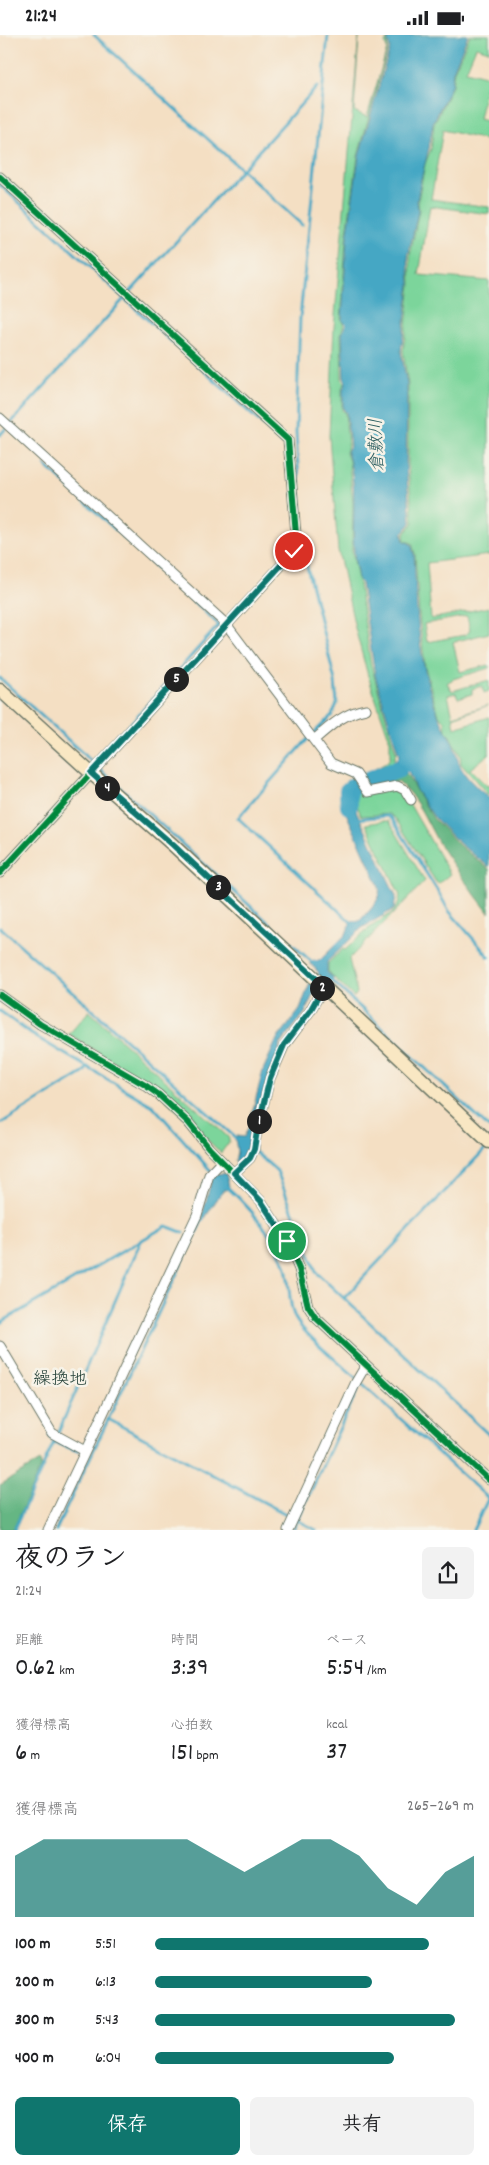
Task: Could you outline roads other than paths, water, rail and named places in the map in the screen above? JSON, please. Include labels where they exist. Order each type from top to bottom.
[{"type":"street","points":[[0,177],[288,441],[296,546],[288,558],[0,873]]},
{"type":"street","points":[[0,418],[226,624],[331,763],[356,774],[368,791],[397,786],[411,800]]},
{"type":"street","points":[[0,690],[95,769],[173,845],[489,1142]]},
{"type":"street","points":[[312,738],[334,722],[354,712],[366,709]]},
{"type":"street","points":[[234,1173],[254,1151],[257,1131],[272,1072],[287,1041],[310,1011],[319,982]]},
{"type":"street","points":[[0,995],[40,1024],[103,1059],[159,1095],[188,1122],[261,1201],[287,1241],[300,1269],[311,1312],[489,1480]]},
{"type":"street","points":[[48,1530],[197,1215],[212,1172],[222,1161]]},
{"type":"street","points":[[0,1346],[57,1437],[84,1453]]},
{"type":"street","points":[[288,1530],[357,1380],[366,1365]]},
{"type":"water","name":"倉敷川","points":[[390,35],[468,35],[453,71],[451,86],[433,123],[420,183],[417,201],[418,211],[408,257],[410,284],[401,351],[407,385],[406,467],[411,523],[402,534],[404,541],[411,544],[414,554],[418,625],[425,672],[431,695],[439,717],[453,744],[461,768],[472,782],[489,798],[489,867],[460,844],[434,817],[405,770],[382,781],[378,780],[375,775],[394,763],[399,756],[375,675],[361,583],[358,579],[354,559],[354,489],[347,452],[350,446],[346,412],[343,409],[343,389],[346,383],[344,378],[342,334],[346,324],[342,320],[347,239],[359,156],[390,48],[388,41]]},
{"type":"water","points":[[351,784],[355,788],[352,798],[354,806],[396,896],[394,909],[362,928],[327,962],[327,973],[334,978],[330,982],[325,978],[316,988],[305,1013],[281,1043],[250,1150],[237,1162],[235,1161],[237,1151],[235,1138],[236,1136],[244,1137],[249,1126],[263,1070],[277,1039],[299,1011],[310,983],[319,973],[310,963],[313,960],[319,961],[346,934],[351,921],[359,921],[371,909],[379,895],[378,884],[341,802],[344,789]]},
{"type":"water","points":[[216,1174],[226,1174],[229,1186],[227,1190],[223,1190],[205,1218],[202,1216],[212,1178]]},
{"type":"waterway","points":[[94,35],[302,225]]},
{"type":"waterway","points":[[328,35],[300,318],[296,432],[303,550],[335,681],[337,704],[332,715],[306,741],[238,818],[352,923]]},
{"type":"waterway","points":[[0,435],[317,87]]},
{"type":"waterway","points":[[0,185],[283,443]]},
{"type":"waterway","points":[[45,465],[219,625],[94,764]]},
{"type":"waterway","points":[[0,678],[314,964]]},
{"type":"waterway","points":[[349,806],[348,791],[354,786],[399,769]]},
{"type":"waterway","points":[[355,819],[388,816],[392,819],[449,911],[489,957]]},
{"type":"waterway","points":[[0,927],[238,1140]]},
{"type":"waterway","points":[[329,978],[489,1128]]},
{"type":"waterway","points":[[0,1011],[31,1034],[153,1106],[211,1171]]},
{"type":"waterway","points":[[0,1124],[83,1073],[88,1067]]},
{"type":"waterway","points":[[344,1298],[487,1147]]},
{"type":"waterway","points":[[255,1152],[277,1171],[316,1272],[489,1435]]},
{"type":"waterway","points":[[226,1186],[259,1221],[279,1251],[288,1276],[291,1304],[295,1318],[306,1333],[489,1499]]},
{"type":"waterway","points":[[56,1530],[205,1214]]},
{"type":"waterway","points":[[0,1323],[166,1226],[184,1233]]},
{"type":"waterway","points":[[14,1530],[141,1241]]},
{"type":"waterway","points":[[293,1530],[361,1382]]},
{"type":"waterway","points":[[108,1419],[316,1530]]},
{"type":"waterway","points":[[49,1435],[54,1442],[78,1451]]},
{"type":"waterway","points":[[473,1530],[488,1499]]},
{"type":"district","name":"繰換地","points":[[60,1380]]}]
